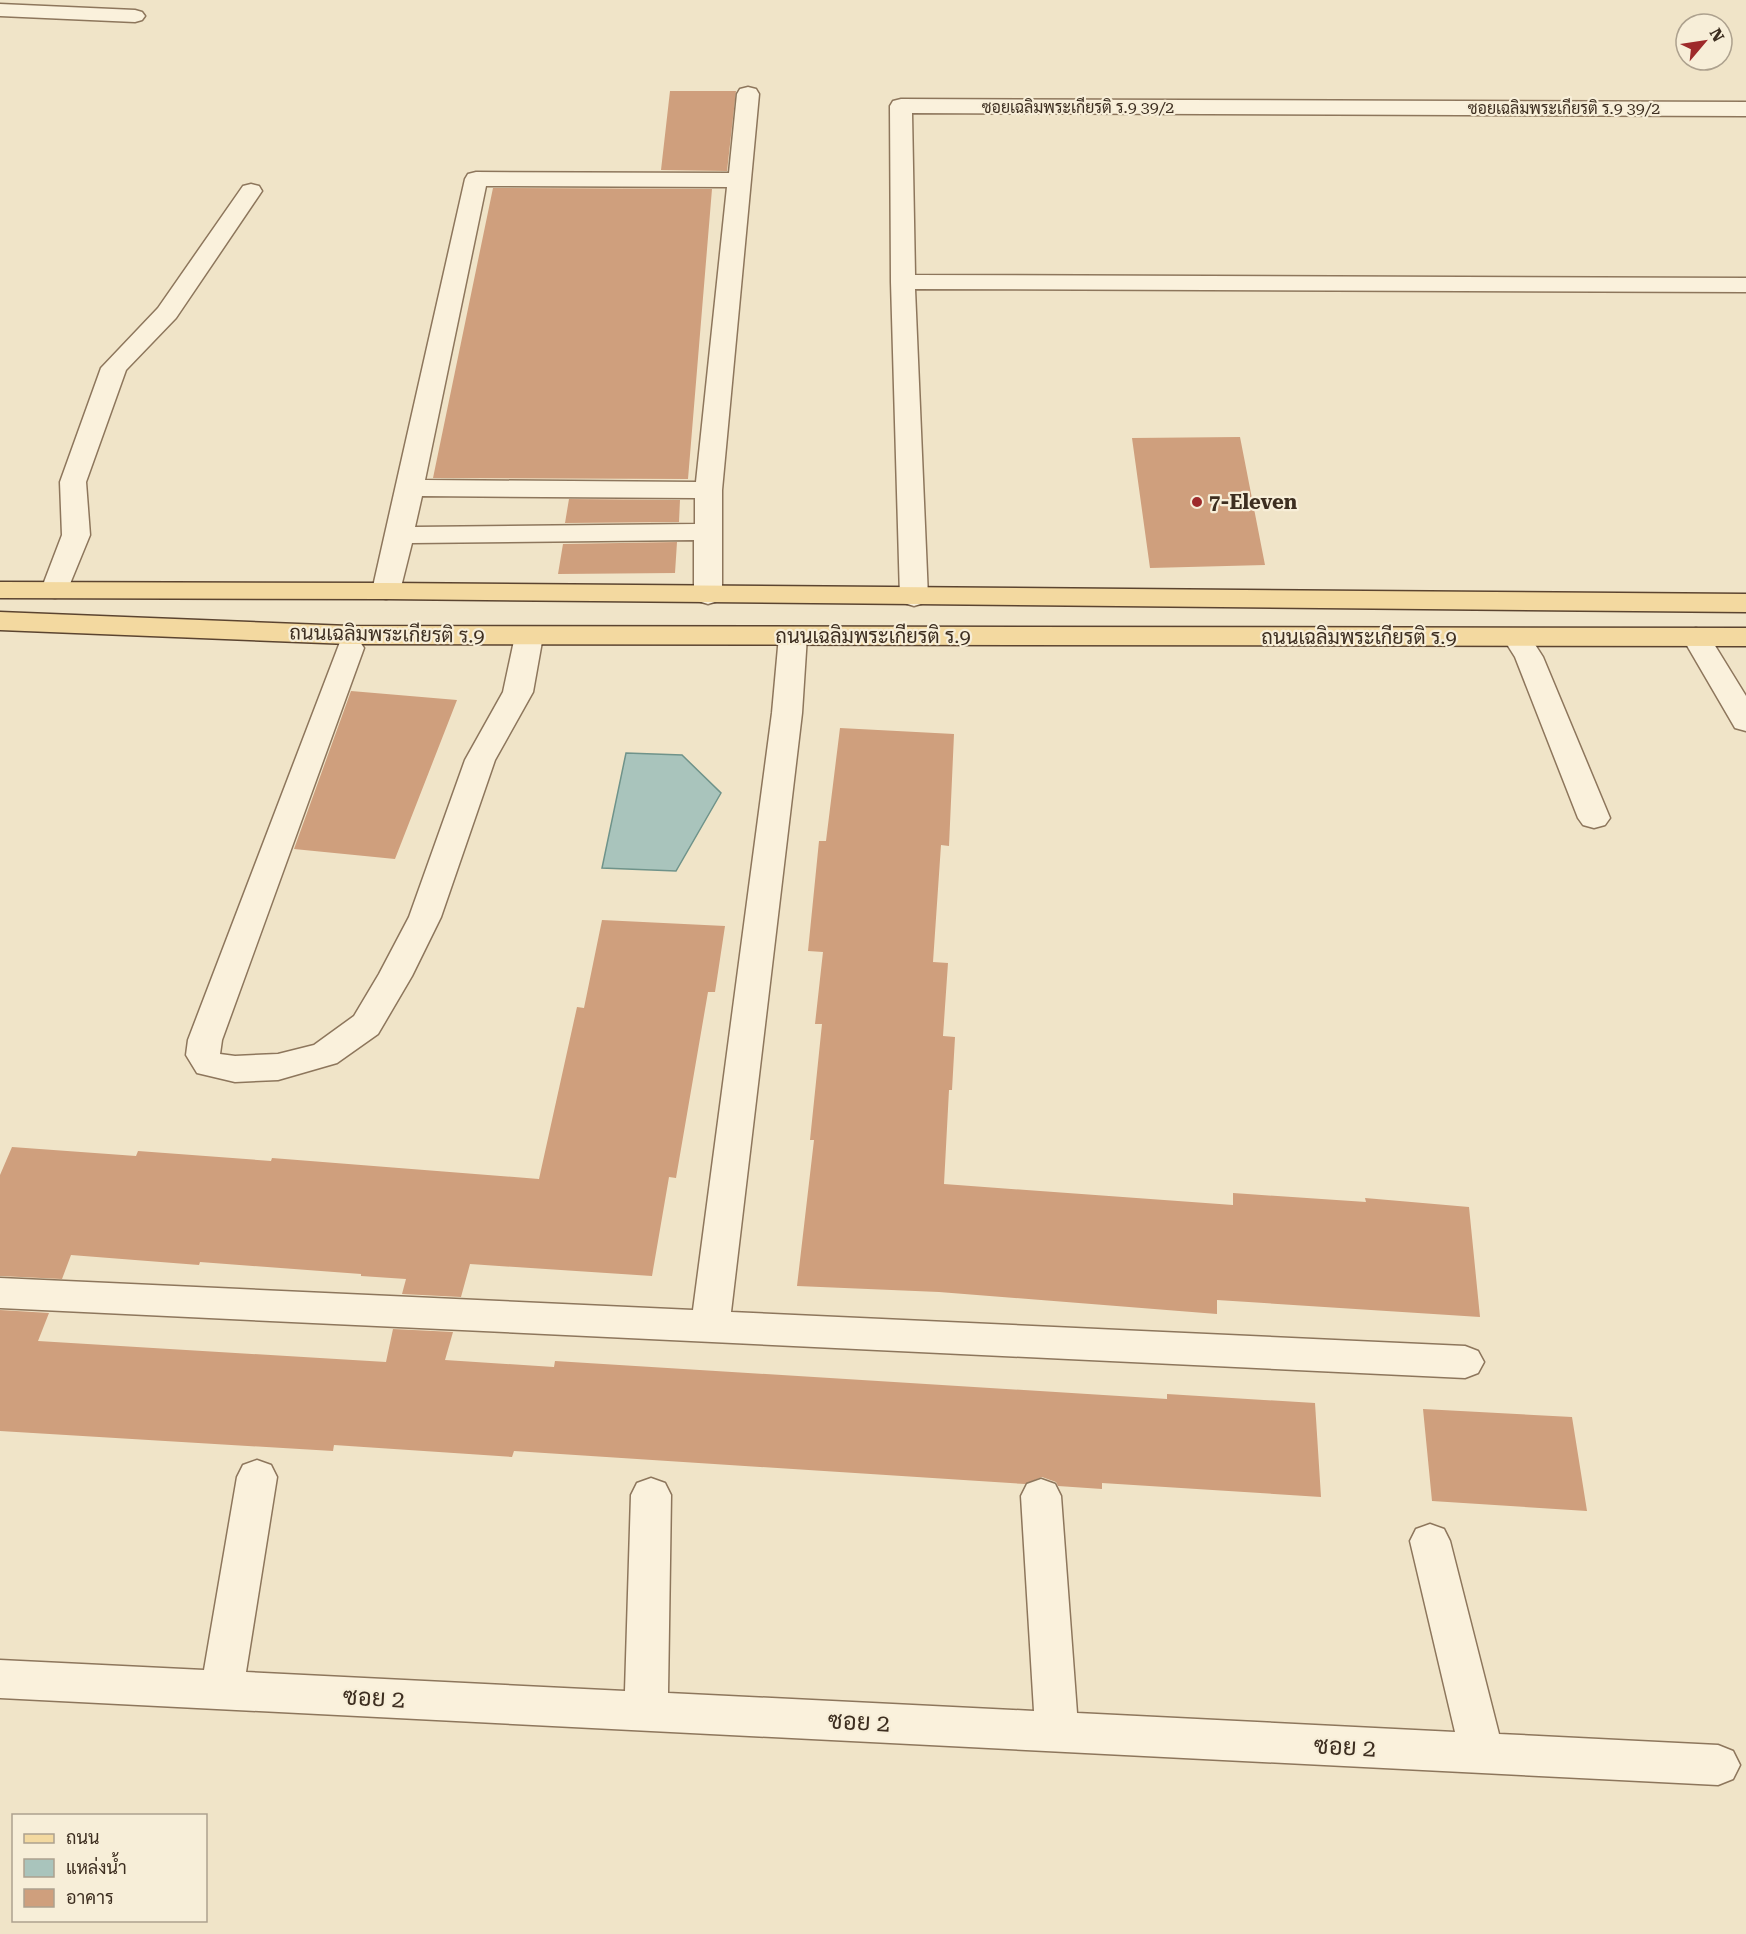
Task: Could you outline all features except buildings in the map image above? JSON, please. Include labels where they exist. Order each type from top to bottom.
[{"type":"main road","name":"ถนนเฉลิมพระเกียรติ ร.9","points":[[0,590],[386,591],[1746,603]]},
{"type":"main road","name":"ถนนเฉลิมพระเกียรติ ร.9","points":[[0,621],[349,635],[1746,637]]},
{"type":"street","points":[[0,10],[135,16]]},
{"type":"street","points":[[708,595],[709,490],[748,94]]},
{"type":"street","name":"ซอยเฉลิมพระเกียรติ ร.9 39/2","points":[[914,597],[903,282],[901,106],[1746,109]]},
{"type":"street","points":[[386,591],[476,179],[739,180]]},
{"type":"street","points":[[55,590],[76,535],[74,482],[114,368],[167,313],[251,192]]},
{"type":"street","points":[[903,282],[1746,285]]},
{"type":"street","points":[[410,488],[709,490]]},
{"type":"street","points":[[400,535],[708,532]]},
{"type":"street","points":[[350,648],[205,1040],[203,1055],[209,1064],[235,1069],[278,1066],[325,1054],[366,1025],[425,917],[480,760],[518,692],[529,636]]},
{"type":"street","points":[[710,1327],[787,712],[793,636]]},
{"type":"street","points":[[1696,637],[1746,721]]},
{"type":"street","points":[[1517,638],[1529,657],[1594,818]]},
{"type":"street","points":[[0,1293],[1465,1362]]},
{"type":"street","points":[[222,1690],[257,1477]]},
{"type":"street","points":[[646,1712],[651,1495]]},
{"type":"street","points":[[1041,1496],[1057,1732]]},
{"type":"street","points":[[1430,1541],[1482,1754]]},
{"type":"street","name":"ซอย 2","points":[[0,1679],[1718,1765]]},
{"type":"water","points":[[626,753],[682,755],[721,793],[676,871],[602,868]]},
{"type":"place","name":"7-Eleven","points":[[1197,502]]}]
